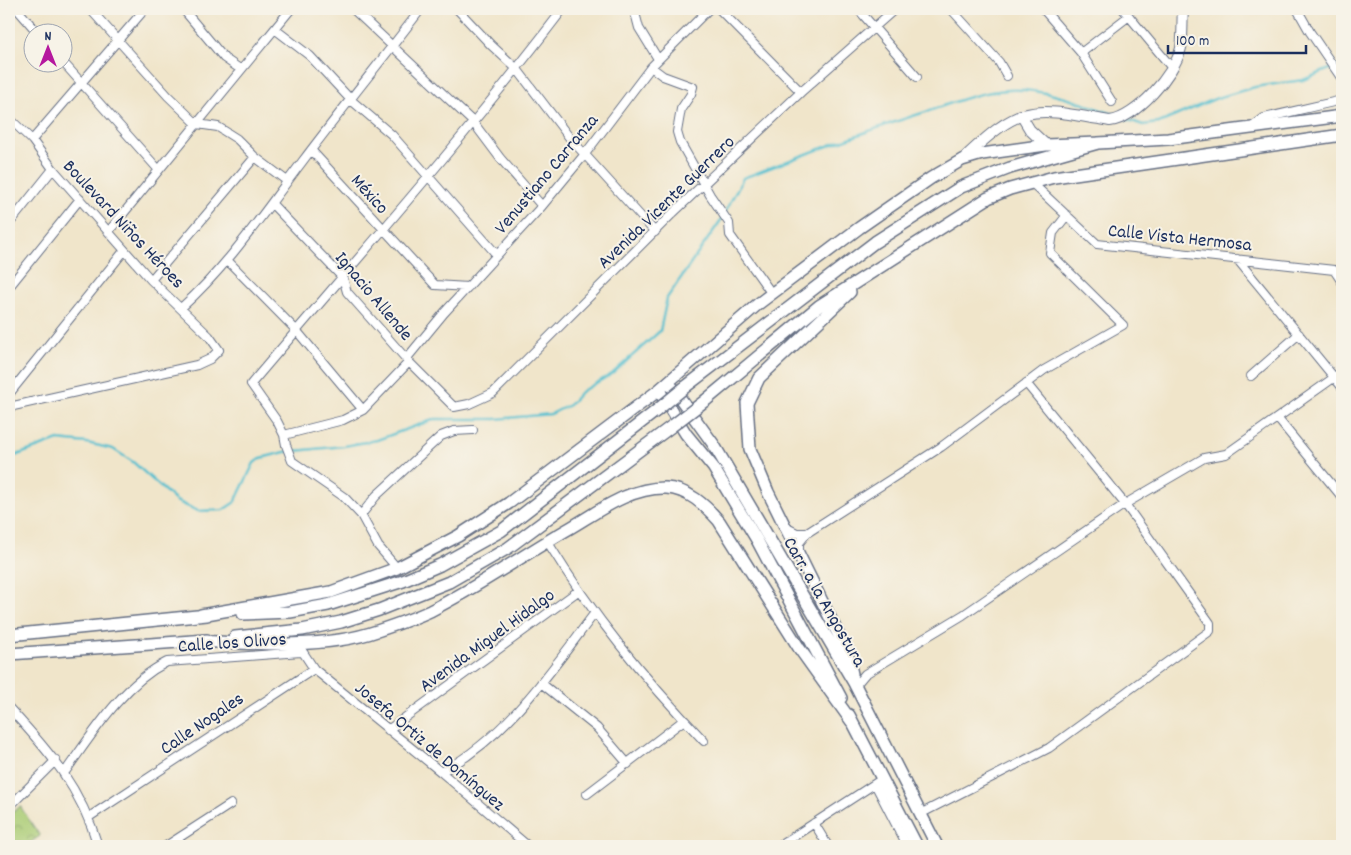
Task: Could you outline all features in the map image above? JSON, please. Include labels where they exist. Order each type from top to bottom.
[{"type":"main road","points":[[201,615],[331,592],[397,568],[486,519],[669,383],[758,304],[859,228],[931,178],[962,160],[990,152],[1046,145],[1168,139],[1248,130],[1342,116]]},
{"type":"main road","points":[[9,654],[200,641],[302,630],[341,622],[380,610],[448,582],[508,548],[706,400],[819,306],[988,198],[1032,182],[1097,169],[1342,135]]},
{"type":"main road","points":[[9,635],[201,615],[290,612],[328,605],[403,581],[440,565],[501,532],[684,388],[875,242],[960,187],[1010,168],[1098,143]]},
{"type":"main road","points":[[855,684],[849,655],[785,527],[750,450],[747,403],[760,378],[868,275]]},
{"type":"main road","name":"Carr. a la Angostura","points":[[669,383],[714,445],[855,684],[937,846]]},
{"type":"main road","name":"Carr. a la Angostura","points":[[659,390],[686,434],[713,467],[757,540],[852,722],[878,782],[917,846]]},
{"type":"main road","points":[[200,641],[299,648],[374,632],[429,611],[631,494],[648,489],[667,488],[681,491],[693,497],[719,521],[799,648],[852,722]]},
{"type":"street","points":[[17,9],[28,22]]},
{"type":"street","points":[[90,9],[168,96],[196,124],[218,127],[237,139],[255,157],[287,181]]},
{"type":"street","points":[[32,140],[81,82],[120,41],[145,9]]},
{"type":"street","points":[[183,9],[224,58],[240,69]]},
{"type":"street","points":[[109,231],[240,69],[276,30],[291,9]]},
{"type":"street","points":[[353,9],[473,122],[500,158],[542,206]]},
{"type":"street","points":[[181,308],[202,289],[272,204],[287,181],[421,9]]},
{"type":"street","points":[[457,9],[490,45],[517,69],[585,154],[655,232]]},
{"type":"street","points":[[397,568],[378,546],[361,515],[344,497],[292,461],[284,436],[250,384],[384,230],[517,69],[562,9]]},
{"type":"street","points":[[634,9],[639,28],[658,60]]},
{"type":"street","name":"Venustiano Carranza","points":[[363,410],[408,360],[468,287],[542,206],[585,154],[651,67],[708,9]]},
{"type":"street","points":[[719,9],[801,92]]},
{"type":"street","points":[[858,9],[876,27],[917,77]]},
{"type":"street","name":"Avenida Vicente Guerrero","points":[[454,407],[469,404],[493,393],[655,232],[801,92],[895,9]]},
{"type":"street","points":[[952,9],[999,62],[1007,76]]},
{"type":"street","points":[[1043,9],[1081,53],[1112,102]]},
{"type":"street","points":[[1123,9],[1172,68]]},
{"type":"street","points":[[962,160],[985,138],[1021,115],[1053,111],[1110,121],[1120,120],[1132,112],[1150,96],[1172,68],[1181,48],[1183,9]]},
{"type":"street","points":[[1298,9],[1310,32],[1342,79]]},
{"type":"street","points":[[1081,53],[1129,16]]},
{"type":"street","points":[[276,30],[310,56],[351,100],[392,135],[497,255]]},
{"type":"street","points":[[651,67],[664,76],[693,87],[691,94],[681,109],[677,132],[680,142],[706,184],[718,208],[729,223],[730,235],[772,294]]},
{"type":"street","points":[[72,72],[158,169]]},
{"type":"street","points":[[1248,130],[1264,118],[1342,100]]},
{"type":"street","points":[[1021,115],[1030,130],[1046,145]]},
{"type":"street","name":"Boulevard Niños Héroes","points":[[9,118],[32,140],[53,169],[151,280],[209,336],[219,350],[210,359],[196,365],[9,407]]},
{"type":"street","name":"México","points":[[311,150],[435,285],[468,287]]},
{"type":"street","points":[[151,280],[255,157]]},
{"type":"street","points":[[9,224],[53,169]]},
{"type":"street","name":"Calle Vista Hermosa","points":[[1032,182],[1098,244],[1334,270],[1342,282]]},
{"type":"street","points":[[9,287],[80,199]]},
{"type":"street","name":"Ignacio Allende","points":[[272,204],[343,278],[347,292],[408,360],[454,407]]},
{"type":"street","points":[[799,554],[799,543],[808,532],[941,447],[1044,370],[1122,325],[1050,253],[1053,233],[1067,215]]},
{"type":"street","points":[[9,394],[124,250]]},
{"type":"street","points":[[1237,259],[1342,387]]},
{"type":"street","points":[[227,260],[296,330],[363,410],[343,420],[284,436]]},
{"type":"street","points":[[1251,376],[1299,334]]},
{"type":"street","points":[[855,684],[864,674],[963,615],[1125,504],[1204,458],[1226,454],[1342,372]]},
{"type":"street","points":[[920,814],[1049,748],[1210,631],[1210,623],[1125,504],[1026,383]]},
{"type":"street","points":[[1278,419],[1342,497]]},
{"type":"street","points":[[361,515],[376,496],[441,436],[454,431],[473,430]]},
{"type":"street","points":[[785,527],[797,532],[808,532]]},
{"type":"street","points":[[547,541],[594,614],[633,664],[704,741]]},
{"type":"street","name":"Avenida Miguel Hidalgo","points":[[388,730],[578,591]]},
{"type":"street","points":[[441,772],[474,753],[505,724],[542,683],[594,614]]},
{"type":"street","points":[[299,648],[314,669]]},
{"type":"street","name":"Calle los Olivos","points":[[65,772],[102,720],[149,671],[167,662],[299,648]]},
{"type":"street","name":"Josefa Ortiz de Domínguez","points":[[314,669],[441,772],[528,846]]},
{"type":"street","name":"Calle Nogales","points":[[89,817],[260,702],[314,669]]},
{"type":"street","points":[[542,683],[597,728],[628,764]]},
{"type":"street","points":[[9,708],[65,772],[89,817],[98,846]]},
{"type":"street","points":[[587,794],[684,720]]},
{"type":"street","points":[[9,808],[56,760]]},
{"type":"street","points":[[779,846],[878,782],[907,846]]},
{"type":"street","points":[[166,846],[231,804]]},
{"type":"street","points":[[814,823],[828,846]]},
{"type":"green space","points":[[20,806],[40,836],[25,846],[9,846],[9,816]]},
{"type":"waterway","points":[[1126,119],[1143,125],[1159,123],[1217,98],[1255,87],[1303,80],[1342,64]]},
{"type":"waterway","points":[[9,458],[58,440],[87,443],[113,449],[133,462],[176,501],[198,511],[223,510],[235,502],[254,463],[261,458],[285,452],[344,446],[377,440],[435,419],[496,419],[551,414],[569,405],[582,391],[612,374],[660,331],[667,298],[721,220],[743,178],[882,126],[989,92],[1023,90],[1050,94],[1116,115]]}]
